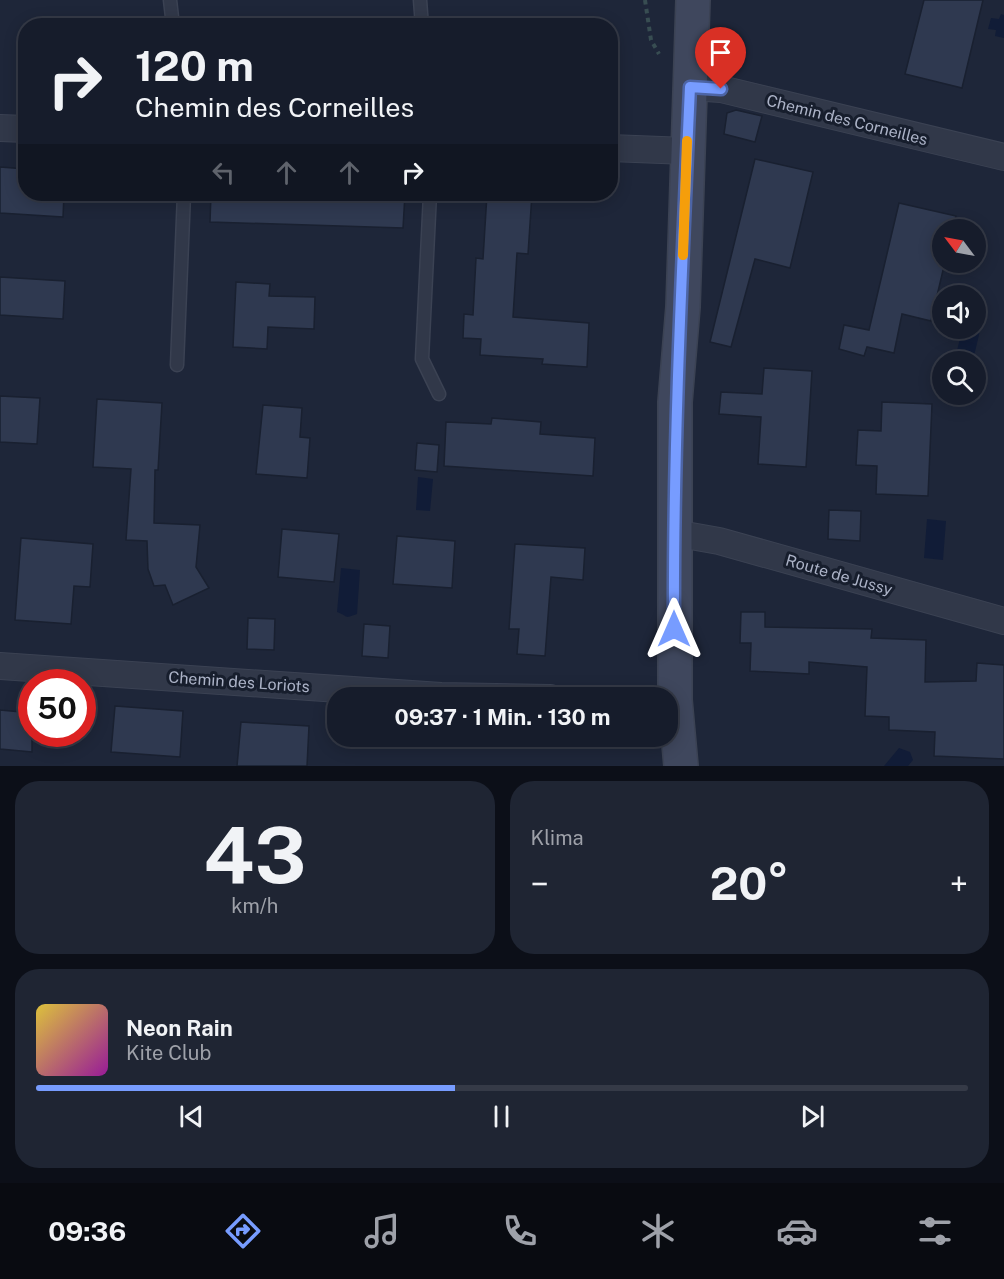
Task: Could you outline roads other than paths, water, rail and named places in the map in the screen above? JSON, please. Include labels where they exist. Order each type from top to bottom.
[{"type":"main road","points":[[671,687],[675,402],[683,307],[693,0]]},
{"type":"main road","points":[[678,746],[681,766]]},
{"type":"street","name":"Chemin des Corneilles","points":[[690,87],[721,89],[1004,158]]},
{"type":"street","points":[[0,128],[18,129]]},
{"type":"street","points":[[618,148],[687,151]]},
{"type":"street","name":"Route de Jussy","points":[[674,533],[719,541],[1004,621]]},
{"type":"street","name":"Chemin des Loriots","points":[[0,666],[327,688]]},
{"type":"lane","points":[[170,0],[172,18]]},
{"type":"lane","points":[[420,0],[421,18]]},
{"type":"lane","points":[[177,365],[184,201]]},
{"type":"lane","points":[[430,201],[422,359],[439,394]]},
{"type":"water","points":[[1001,14],[1004,15],[1004,38],[995,36],[996,30],[988,29],[991,18],[999,19]]},
{"type":"water","points":[[960,339],[978,339],[975,351],[957,351]]},
{"type":"water","points":[[418,477],[433,479],[430,511],[416,510]]},
{"type":"water","points":[[927,519],[946,521],[943,560],[924,558]]},
{"type":"water","points":[[341,568],[360,570],[357,614],[348,617],[337,612]]},
{"type":"water","points":[[899,748],[910,752],[913,760],[908,766],[884,766]]}]
